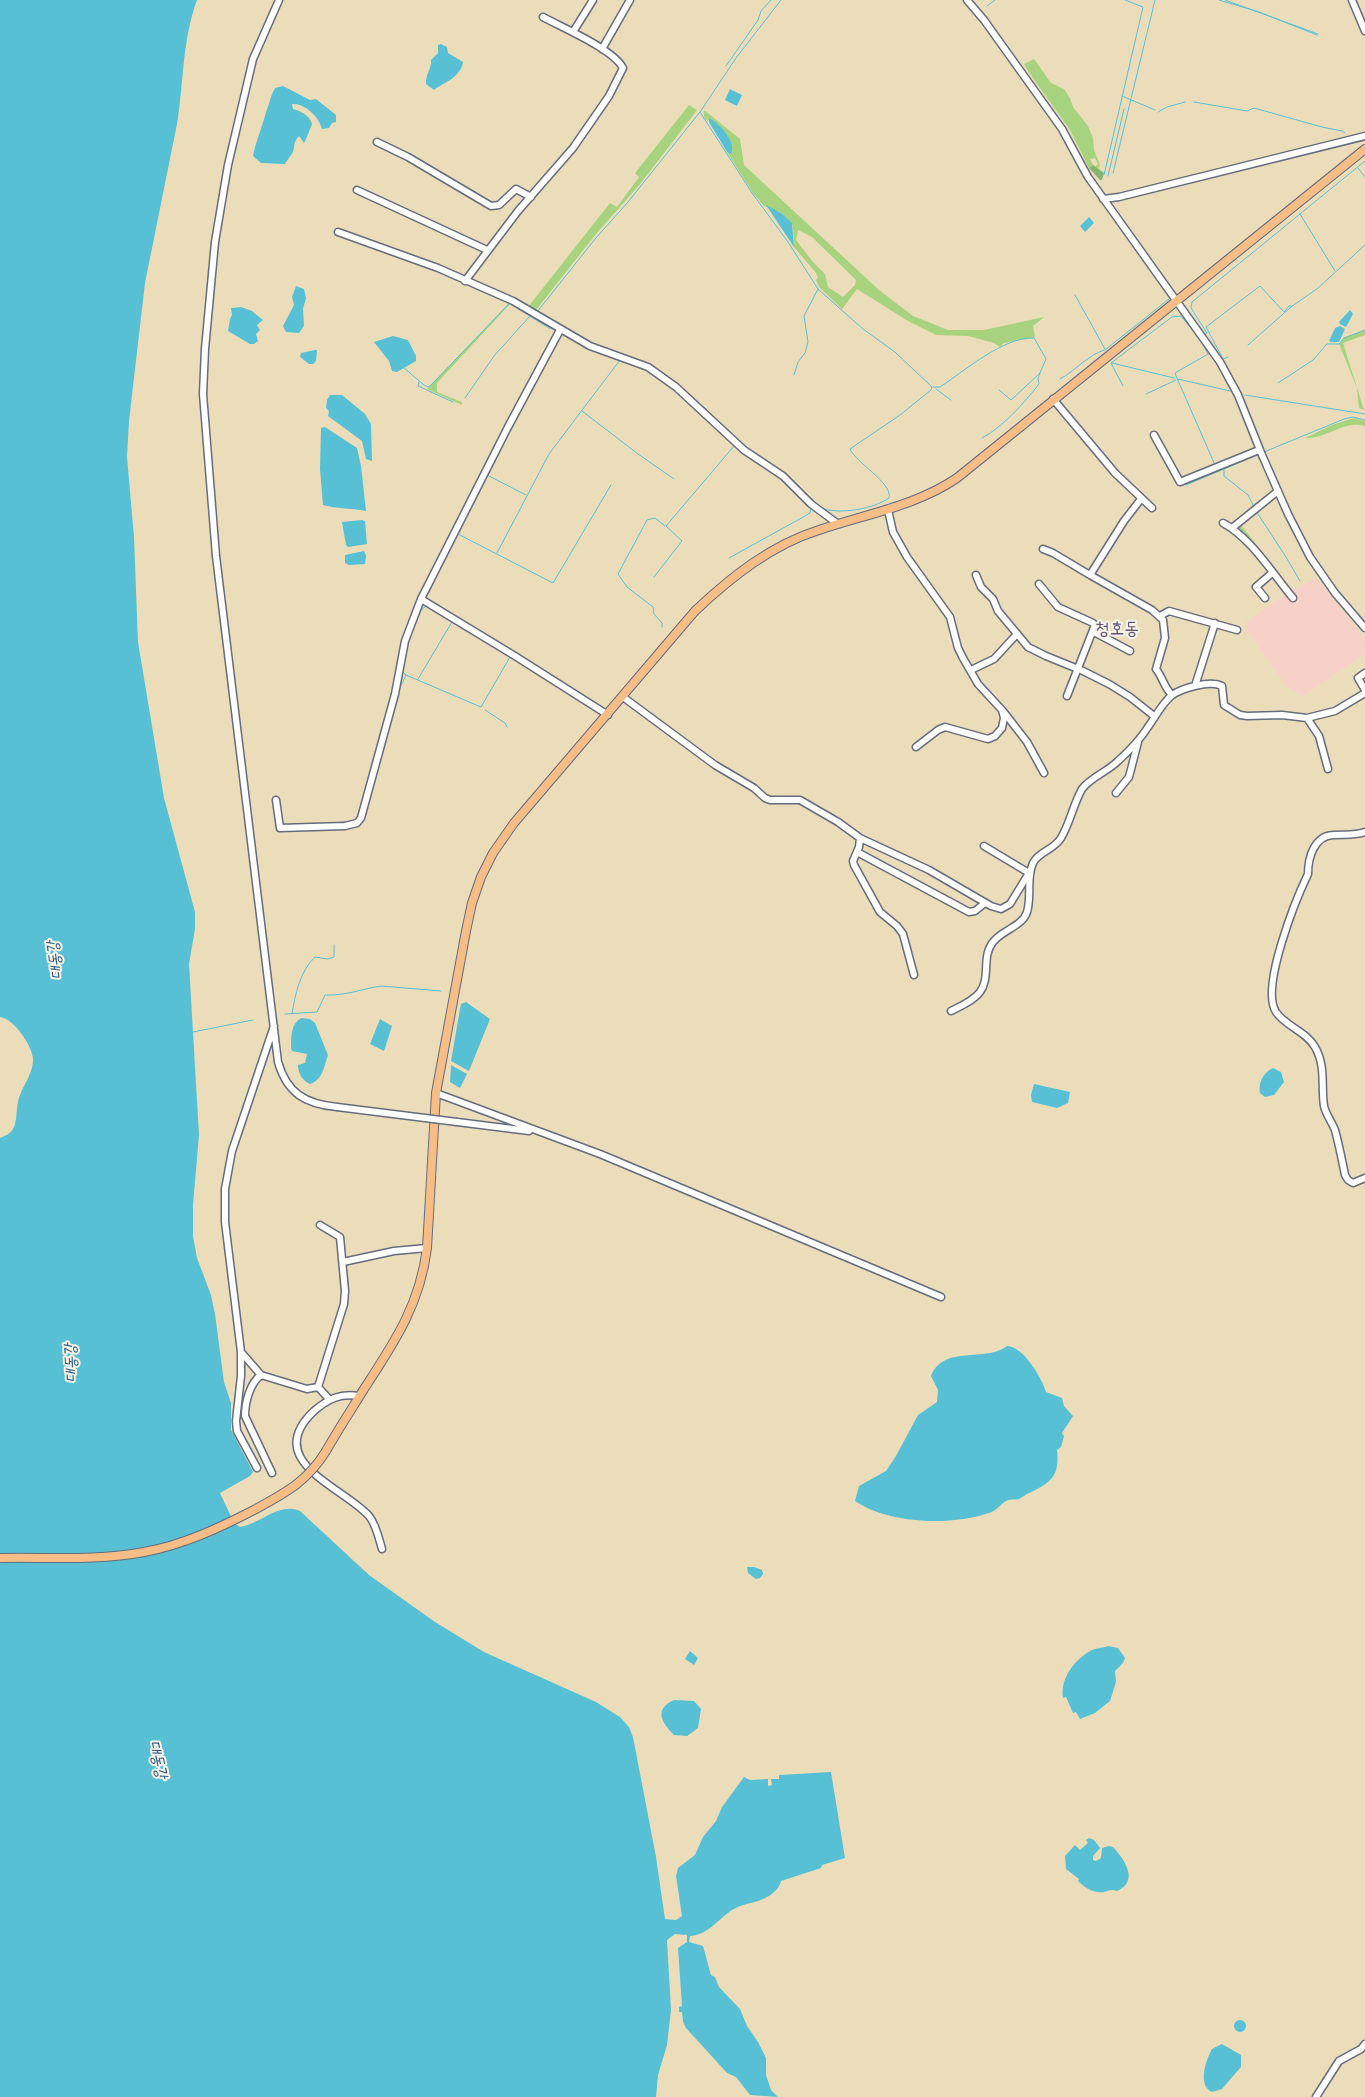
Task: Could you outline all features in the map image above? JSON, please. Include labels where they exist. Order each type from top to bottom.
[{"type":"main road","points":[[0,1558],[116,1555],[144,1552],[172,1545],[228,1524],[296,1486],[317,1466],[359,1396],[400,1334],[412,1308],[424,1269],[427,1248],[436,1093],[466,931],[472,902],[481,877],[493,854],[514,823],[695,611],[721,587],[761,558],[817,530],[888,510],[945,486],[1178,301],[1365,149]]},
{"type":"street","points":[[279,0],[253,59],[224,181],[212,272],[203,394],[216,556],[278,1062],[286,1083],[301,1097],[312,1102],[336,1107],[540,1133]]},
{"type":"street","points":[[573,32],[593,0]]},
{"type":"street","points":[[602,49],[630,0]]},
{"type":"street","points":[[967,0],[984,20],[1062,128],[1088,176],[1178,301],[1228,376],[1238,395],[1259,450],[1306,548],[1322,575],[1365,628]]},
{"type":"street","points":[[1352,0],[1365,31]]},
{"type":"street","points":[[465,281],[487,250],[530,197],[573,148],[609,96],[623,68],[620,63],[602,49],[543,17]]},
{"type":"street","points":[[1103,198],[1119,197],[1365,136]]},
{"type":"street","points":[[377,142],[408,157],[490,206],[498,205],[516,189],[530,197]]},
{"type":"street","points":[[357,190],[487,250]]},
{"type":"street","points":[[338,232],[405,255],[513,302],[590,346],[641,364],[657,373],[699,406],[744,450],[782,476],[811,504],[838,524]]},
{"type":"street","points":[[276,800],[280,828],[345,826],[357,823],[361,818],[395,694],[405,641],[421,599],[508,427],[560,330]]},
{"type":"street","points":[[1053,399],[1103,460],[1152,508]]},
{"type":"street","points":[[1154,435],[1180,482],[1259,450]]},
{"type":"street","points":[[1232,528],[1278,491]]},
{"type":"street","points":[[1090,575],[1141,499]]},
{"type":"street","points":[[888,510],[892,532],[907,557],[950,617],[958,648],[971,670],[984,691],[1002,710],[1027,742],[1044,773]]},
{"type":"street","points":[[1223,523],[1232,528],[1250,546],[1293,598]]},
{"type":"street","points":[[1043,549],[1160,616],[1165,628],[1165,638],[1156,669],[1162,676],[1165,687],[1172,696]]},
{"type":"street","points":[[1264,598],[1256,587],[1272,573]]},
{"type":"street","points":[[976,575],[981,586],[989,593],[998,611],[1028,647],[1109,684],[1130,697],[1154,716]]},
{"type":"street","points":[[1039,584],[1058,607],[1095,625],[1094,632],[1077,668],[1067,696]]},
{"type":"street","points":[[421,599],[608,715]]},
{"type":"street","points":[[1160,616],[1169,611],[1237,630]]},
{"type":"street","points":[[1195,686],[1215,624]]},
{"type":"street","points":[[1094,632],[1130,652]]},
{"type":"street","points":[[971,670],[994,659],[1017,634]]},
{"type":"street","points":[[623,697],[715,765],[754,788],[765,798],[770,800],[800,800],[838,822],[860,838],[929,870],[997,909],[1010,904],[1029,873],[1035,859],[1052,848],[1061,839],[1076,799],[1087,783],[1108,770],[1138,741],[1154,716],[1172,696],[1195,686],[1210,684],[1222,686],[1224,704],[1240,714],[1247,716],[1282,715],[1307,718],[1334,711],[1365,691],[1358,678],[1365,673]]},
{"type":"street","points":[[916,747],[938,730],[945,727],[988,739],[995,736],[1002,728],[1004,718],[1002,710]]},
{"type":"street","points":[[1307,718],[1319,736],[1328,769]]},
{"type":"street","points":[[1116,793],[1129,777],[1138,741]]},
{"type":"street","points":[[1365,832],[1327,836],[1318,842],[1314,848],[1308,864],[1308,874],[1277,958],[1272,991],[1274,1009],[1278,1015],[1307,1037],[1315,1046],[1324,1080],[1324,1108],[1334,1128],[1345,1175],[1353,1183],[1365,1178]]},
{"type":"street","points":[[860,838],[853,861],[854,865],[880,912],[897,926],[903,934],[914,975]]},
{"type":"street","points":[[984,846],[1029,873]]},
{"type":"street","points":[[857,852],[969,912],[975,911],[985,903]]},
{"type":"street","points":[[952,1011],[979,993],[984,984],[985,961],[991,945],[999,934],[1024,917],[1028,900],[1029,873]]},
{"type":"street","points":[[257,1468],[237,1431],[236,1421],[241,1376],[241,1352],[225,1222],[225,1189],[232,1151],[274,1025]]},
{"type":"street","points":[[436,1093],[600,1154],[697,1193],[941,1297]]},
{"type":"street","points":[[318,1387],[344,1304],[343,1262],[340,1237],[320,1225]]},
{"type":"street","points":[[343,1262],[394,1251],[427,1248]]},
{"type":"street","points":[[241,1352],[261,1375],[307,1389],[318,1387]]},
{"type":"street","points":[[261,1375],[250,1391],[245,1407],[245,1416],[272,1473]]},
{"type":"street","points":[[318,1387],[329,1399]]},
{"type":"street","points":[[359,1396],[348,1395],[329,1399],[310,1415],[297,1438],[302,1461],[315,1475],[370,1517],[382,1549]]},
{"type":"street","points":[[1316,2097],[1339,2061],[1361,2049],[1365,2044]]},
{"type":"shaded area","points":[[1316,578],[1365,639],[1365,654],[1303,696],[1286,686],[1245,626],[1245,623],[1286,594]]},
{"type":"green space","points":[[1034,59],[1051,83],[1064,89],[1073,107],[1088,126],[1100,165],[1098,169],[1095,167],[1098,164],[1095,158],[1090,159],[1093,165],[1089,168],[1070,130],[1028,71],[1024,64]]},
{"type":"green space","points":[[689,105],[697,110],[641,183],[596,234],[536,310],[528,307],[610,203],[617,207],[639,177],[635,173]]},
{"type":"green space","points":[[704,110],[740,139],[744,165],[879,290],[913,316],[948,330],[984,330],[1044,317],[1033,326],[1035,337],[1004,343],[1000,347],[994,343],[968,336],[936,335],[908,321],[857,289],[842,309],[819,287],[816,273],[794,247],[793,226],[781,213],[764,206],[753,193],[727,152],[731,154],[729,142],[725,134],[718,126],[709,119],[708,121],[706,119]],"holes":[[[798,230],[812,237],[856,280],[855,285],[843,297],[828,287],[825,274],[796,240]]]},
{"type":"green space","points":[[1093,165],[1104,173],[1102,180],[1089,168]]},
{"type":"green space","points":[[509,303],[530,315],[510,304],[437,383],[437,392],[462,402],[462,405],[427,389]]},
{"type":"green space","points":[[1365,330],[1365,335],[1343,343],[1364,410],[1359,408],[1357,388],[1339,344],[1344,338]]},
{"type":"green space","points":[[1354,418],[1365,421],[1365,426],[1349,426],[1320,436],[1305,438],[1332,425]]},
{"type":"green space","points":[[1240,524],[1274,567],[1273,569],[1239,532],[1238,527]]},
{"type":"water","name":"대동강","points":[[0,0],[197,0],[192,15],[184,61],[177,124],[145,283],[129,421],[127,457],[134,537],[138,642],[164,798],[195,912],[195,929],[189,964],[199,1135],[193,1205],[193,1236],[197,1258],[211,1295],[215,1314],[224,1382],[231,1403],[231,1430],[253,1472],[250,1476],[220,1493],[234,1523],[240,1527],[284,1509],[300,1511],[369,1575],[435,1622],[484,1652],[596,1702],[620,1717],[629,1727],[633,1737],[656,1857],[665,1919],[676,1920],[682,1916],[676,1876],[678,1868],[695,1855],[703,1837],[716,1821],[722,1807],[744,1777],[750,1780],[768,1779],[768,1786],[772,1785],[771,1779],[779,1779],[779,1775],[831,1772],[845,1858],[781,1881],[777,1889],[769,1896],[732,1910],[707,1930],[690,1936],[689,1942],[703,1946],[711,1975],[715,1977],[719,1987],[740,2009],[747,2026],[766,2058],[766,2075],[771,2090],[778,2097],[750,2095],[736,2077],[727,2073],[686,2028],[682,2012],[679,2012],[679,2007],[682,2006],[678,1948],[687,1942],[687,1935],[675,1934],[667,1940],[671,2010],[667,2045],[658,2075],[656,2097],[0,2097],[0,1138],[12,1131],[16,1120],[18,1102],[32,1070],[33,1058],[32,1052],[21,1033],[11,1022],[0,1017]]},
{"type":"water","points":[[441,44],[447,47],[448,53],[463,62],[456,75],[434,90],[426,84],[426,81],[431,60],[438,53],[438,45]]},
{"type":"water","points":[[283,86],[310,100],[316,99],[336,115],[336,122],[332,123],[329,128],[322,129],[318,120],[311,112],[302,106],[292,104],[293,109],[305,114],[312,124],[305,142],[299,136],[297,138],[293,152],[285,164],[261,163],[253,156],[255,147],[272,94],[275,88]]},
{"type":"water","points":[[730,89],[742,95],[737,106],[725,100]]},
{"type":"water","points":[[709,118],[718,124],[730,139],[732,144],[731,154],[727,152],[709,122]]},
{"type":"water","points":[[766,205],[781,213],[792,223],[794,247]]},
{"type":"water","points":[[1089,217],[1094,223],[1085,232],[1080,226]]},
{"type":"water","points":[[296,286],[304,289],[306,298],[303,309],[304,326],[299,333],[286,332],[283,326],[294,305],[292,297]]},
{"type":"water","points":[[241,307],[252,311],[263,320],[257,325],[260,330],[256,334],[258,341],[254,344],[250,344],[228,331],[232,315],[231,308]]},
{"type":"water","points":[[1350,310],[1353,314],[1346,327],[1339,322]]},
{"type":"water","points":[[1340,326],[1345,329],[1339,342],[1329,341],[1335,328]]},
{"type":"water","points":[[393,336],[408,340],[416,356],[416,361],[397,372],[392,371],[389,361],[374,342]]},
{"type":"water","points":[[317,350],[316,361],[313,364],[309,364],[300,357],[301,353]]},
{"type":"water","points":[[330,395],[342,395],[365,414],[371,424],[372,461],[366,459],[362,441],[328,416],[329,411],[326,408]]},
{"type":"water","points":[[325,427],[357,448],[366,511],[323,505],[320,469],[321,428]]},
{"type":"water","points":[[365,521],[367,544],[348,547],[342,522]]},
{"type":"water","points":[[364,551],[366,556],[365,564],[349,565],[345,563],[345,555]]},
{"type":"water","points":[[466,1002],[490,1019],[469,1071],[451,1061],[461,1004]]},
{"type":"water","points":[[301,1018],[310,1019],[315,1023],[328,1055],[320,1076],[310,1084],[301,1077],[298,1068],[298,1065],[305,1063],[307,1054],[292,1051],[291,1048],[293,1027]]},
{"type":"water","points":[[380,1019],[392,1026],[384,1051],[370,1044]]},
{"type":"water","points":[[451,1065],[467,1074],[460,1088],[450,1082]]},
{"type":"water","points":[[1273,1068],[1281,1072],[1284,1082],[1274,1095],[1265,1097],[1260,1093],[1261,1082],[1264,1075]]},
{"type":"water","points":[[1034,1084],[1070,1092],[1068,1103],[1057,1108],[1032,1102],[1031,1095]]},
{"type":"water","points":[[1007,1346],[1013,1347],[1025,1357],[1036,1371],[1046,1392],[1062,1398],[1064,1406],[1073,1416],[1062,1433],[1064,1436],[1061,1447],[1057,1450],[1057,1466],[1052,1478],[1043,1486],[1019,1499],[1008,1500],[992,1512],[957,1520],[939,1521],[902,1518],[869,1509],[855,1501],[859,1486],[886,1471],[918,1415],[937,1402],[938,1390],[931,1376],[937,1366],[945,1360],[955,1357],[998,1351]]},
{"type":"water","points":[[747,1567],[762,1570],[763,1574],[760,1578],[756,1579],[748,1573]]},
{"type":"water","points":[[1108,1646],[1118,1648],[1125,1658],[1115,1671],[1116,1682],[1110,1701],[1095,1713],[1080,1719],[1076,1712],[1073,1713],[1066,1697],[1063,1698],[1066,1676],[1080,1658],[1092,1650]]},
{"type":"water","points":[[690,1651],[698,1658],[694,1665],[685,1659]]},
{"type":"water","points":[[674,1700],[694,1701],[701,1709],[698,1728],[687,1736],[674,1735],[663,1721],[662,1712],[664,1707]]},
{"type":"water","points":[[1089,1838],[1094,1840],[1100,1848],[1093,1856],[1093,1860],[1096,1861],[1101,1858],[1102,1848],[1109,1846],[1113,1847],[1122,1858],[1129,1876],[1128,1882],[1124,1887],[1117,1891],[1097,1892],[1090,1890],[1066,1869],[1065,1856],[1075,1845],[1080,1850],[1088,1843],[1086,1840]]},
{"type":"water","points":[[1240,2020],[1246,2026],[1240,2032],[1234,2026]]},
{"type":"water","points":[[1222,2044],[1241,2055],[1241,2067],[1222,2089],[1212,2092],[1207,2089],[1205,2084],[1205,2066],[1212,2049]]},
{"type":"waterway","points":[[726,66],[758,20],[761,11],[771,0]]},
{"type":"waterway","points":[[781,0],[736,58],[700,112],[752,193],[788,242],[818,289],[863,329],[895,352],[932,387],[931,390],[900,415],[850,449],[880,479],[889,492],[889,498],[856,510],[837,511],[821,508]]},
{"type":"waterway","points":[[987,6],[995,0]]},
{"type":"waterway","points":[[1104,175],[1143,7],[1125,0]]},
{"type":"waterway","points":[[1113,173],[1155,0]]},
{"type":"waterway","points":[[1219,0],[1259,12],[1317,35]]},
{"type":"waterway","points":[[1225,0],[1318,34]]},
{"type":"waterway","points":[[1122,96],[1155,110]]},
{"type":"waterway","points":[[1158,112],[1167,107],[1185,102]]},
{"type":"waterway","points":[[1194,102],[1247,111],[1254,108],[1345,133]]},
{"type":"waterway","points":[[1108,176],[1124,109]]},
{"type":"waterway","points":[[537,312],[700,112]]},
{"type":"waterway","points":[[1203,336],[1207,333],[1191,308],[1192,302],[1365,161]]},
{"type":"waterway","points":[[1358,168],[1365,177]]},
{"type":"waterway","points":[[1300,214],[1335,271]]},
{"type":"waterway","points":[[1248,345],[1291,307],[1318,288],[1365,245]]},
{"type":"waterway","points":[[1228,357],[1223,359],[1206,327],[1260,286],[1284,312],[1289,306],[1292,306]]},
{"type":"waterway","points":[[794,375],[798,362],[805,353],[808,342],[804,316],[818,289]]},
{"type":"waterway","points":[[1075,295],[1105,349]]},
{"type":"waterway","points":[[1060,379],[1093,355],[1105,350],[1169,299]]},
{"type":"waterway","points":[[510,303],[550,329]]},
{"type":"waterway","points":[[404,368],[428,387],[510,303]]},
{"type":"waterway","points":[[527,313],[558,331]]},
{"type":"waterway","points":[[465,398],[494,356],[530,316]]},
{"type":"waterway","points":[[1123,386],[1111,363],[1172,317],[1181,316],[1199,338]]},
{"type":"waterway","points":[[1278,383],[1313,360],[1327,344],[1339,344],[1344,338],[1365,330]]},
{"type":"waterway","points":[[561,333],[577,342]]},
{"type":"waterway","points":[[933,387],[940,387],[997,349],[1022,339],[1034,338],[1046,359],[1040,373],[1011,400],[999,390]]},
{"type":"waterway","points":[[1200,338],[1208,354],[1175,373],[1215,465]]},
{"type":"waterway","points":[[627,356],[644,362]]},
{"type":"waterway","points":[[497,553],[549,454],[620,360]]},
{"type":"waterway","points":[[1112,363],[1174,378]]},
{"type":"waterway","points":[[982,438],[990,434],[1020,406],[1039,384],[1038,378],[1040,374]]},
{"type":"waterway","points":[[1178,379],[1230,391]]},
{"type":"waterway","points":[[1146,394],[1176,380]]},
{"type":"waterway","points":[[419,382],[418,386],[453,402]]},
{"type":"waterway","points":[[679,385],[699,403]]},
{"type":"waterway","points":[[936,389],[951,400]]},
{"type":"waterway","points":[[1245,395],[1365,414]]},
{"type":"waterway","points":[[703,406],[726,429]]},
{"type":"waterway","points":[[582,411],[674,479]]},
{"type":"waterway","points":[[1264,452],[1344,419],[1353,417],[1365,420]]},
{"type":"waterway","points":[[733,444],[757,462]]},
{"type":"waterway","points":[[654,577],[682,541],[666,526],[734,446]]},
{"type":"waterway","points":[[1186,485],[1257,455]]},
{"type":"waterway","points":[[1224,469],[1224,476],[1248,495],[1254,507]]},
{"type":"waterway","points":[[489,476],[526,495]]},
{"type":"waterway","points":[[458,534],[553,583],[611,485]]},
{"type":"waterway","points":[[729,558],[810,513],[811,508]]},
{"type":"waterway","points":[[1256,511],[1300,581]]},
{"type":"waterway","points":[[662,627],[662,623],[654,614],[653,607],[627,587],[618,574],[647,520],[655,518],[665,526]]},
{"type":"waterway","points":[[420,611],[426,606]]},
{"type":"waterway","points":[[418,679],[452,622]]},
{"type":"waterway","points":[[406,675],[481,707],[510,657]]},
{"type":"waterway","points":[[398,692],[406,675],[403,672]]},
{"type":"waterway","points":[[485,710],[505,723],[507,727]]},
{"type":"waterway","points":[[292,1014],[297,991],[306,969],[315,957],[328,959],[334,957],[334,945]]},
{"type":"waterway","points":[[285,1014],[317,1012],[325,995],[381,986],[441,991]]},
{"type":"waterway","points":[[193,1032],[253,1020]]},
{"type":"district","name":"청호동","points":[[1117,631]]}]
